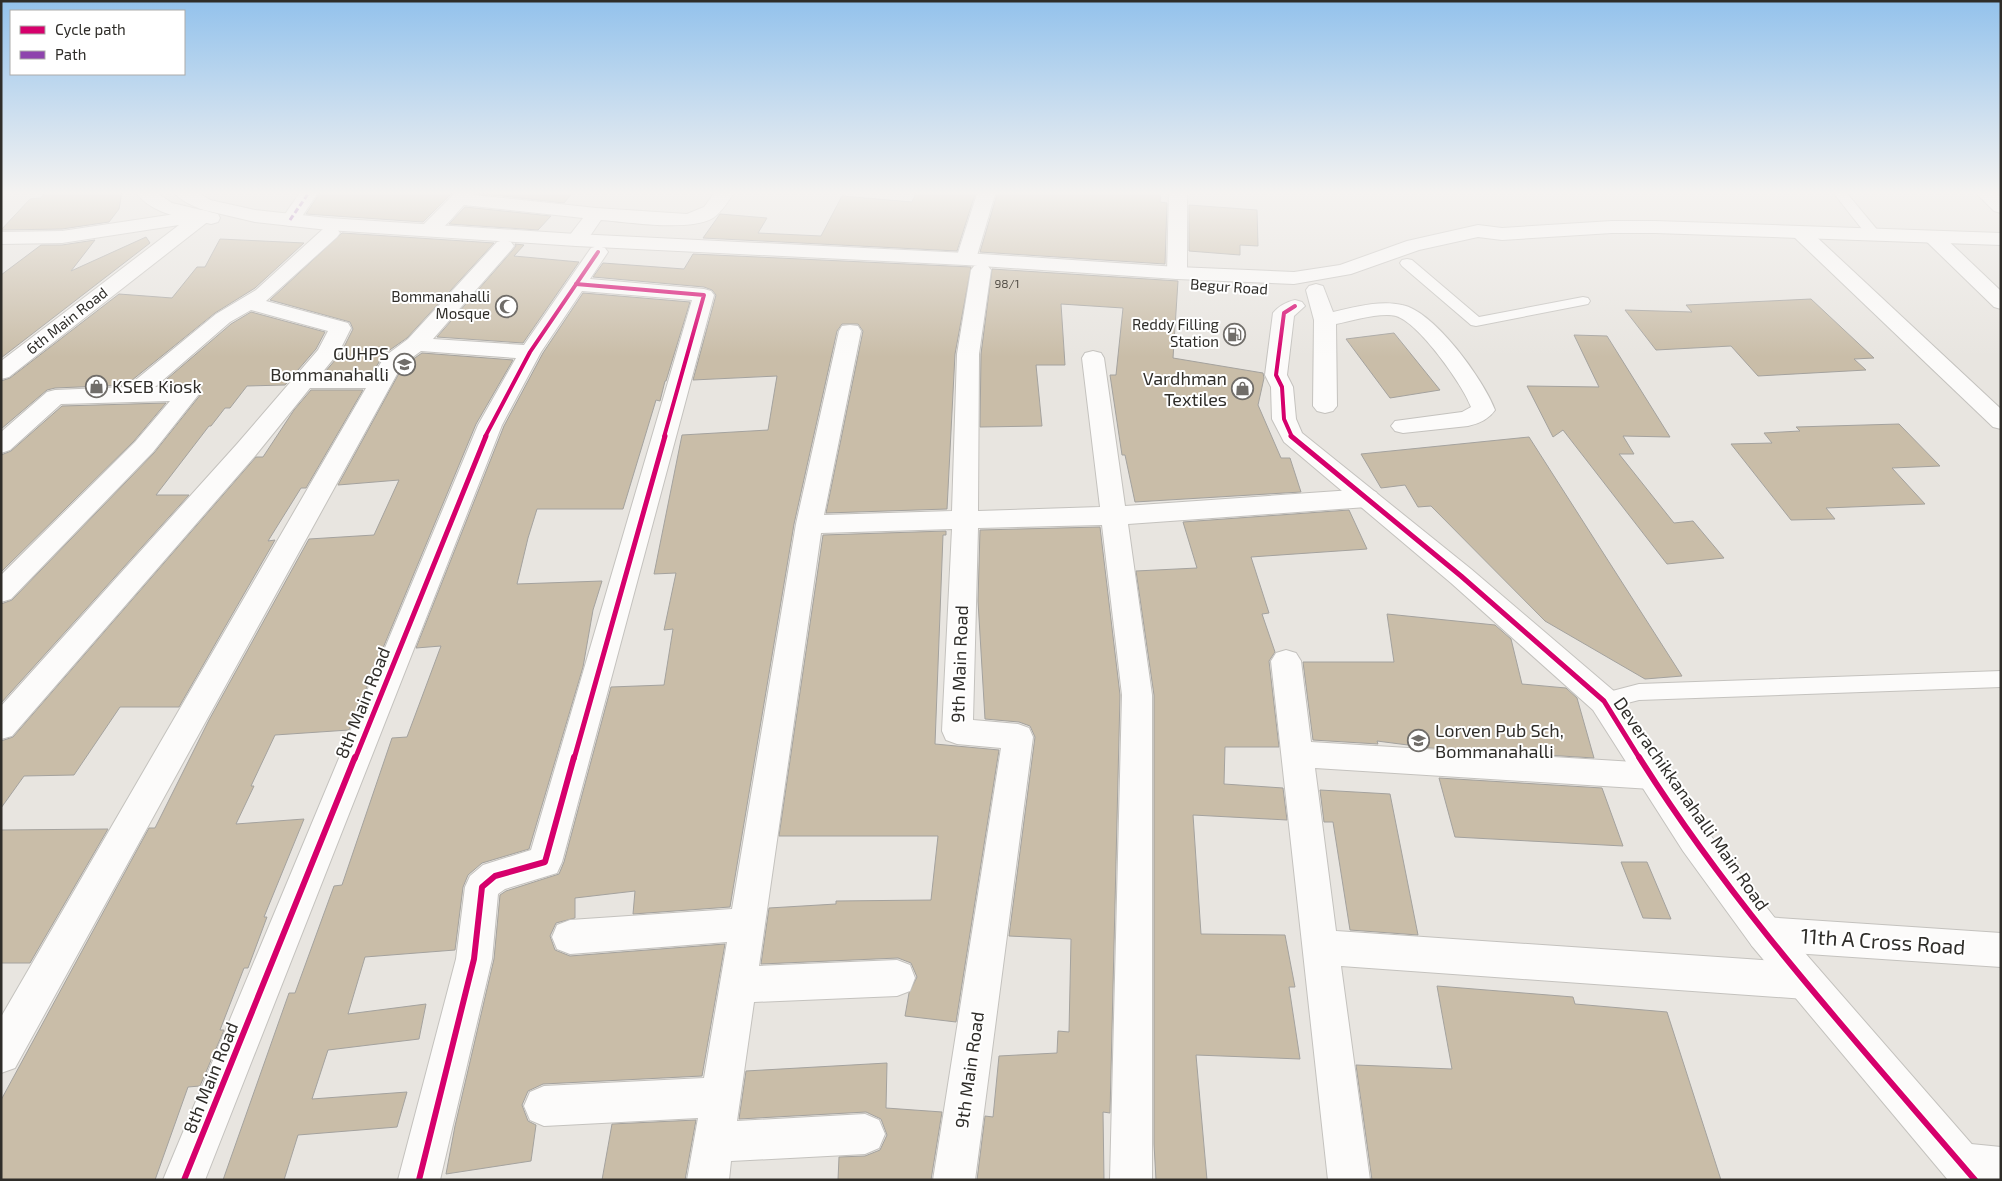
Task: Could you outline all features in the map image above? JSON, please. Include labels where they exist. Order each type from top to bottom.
[{"type":"street","name":"6th Main Road","points":[[1,372],[164,246]]},
{"type":"street","points":[[132,394],[223,318],[263,294],[315,246]]},
{"type":"street","points":[[1,1054],[393,361],[416,344],[504,246]]},
{"type":"street","name":"8th Main Road","points":[[184,1180],[490,425],[530,352],[576,284],[587,246]]},
{"type":"street","name":"Begur Road","points":[[589,246],[1177,273],[1301,291],[1344,270],[1411,246]]},
{"type":"street","name":"9th Main Road","points":[[954,1180],[1018,737],[957,731],[965,520],[968,354],[974,265],[977,246]]},
{"type":"street","points":[[1177,246],[1177,273]]},
{"type":"street","name":"Begur Road","points":[[974,265],[1301,291],[1360,280],[1407,263],[1479,246]]},
{"type":"street","points":[[1815,246],[2001,422]]},
{"type":"street","points":[[1942,246],[2001,303]]},
{"type":"street","points":[[419,1180],[474,959],[482,887],[496,876],[545,862],[704,295],[576,284]]},
{"type":"street","points":[[1301,291],[1326,320],[1325,406]]},
{"type":"street","name":"Deverachikkanahalli Main Road","points":[[1301,291],[1303,315],[1294,379],[1282,387],[1284,420],[1292,437],[1461,576],[1604,701],[1695,841],[1765,934],[1968,1171]]},
{"type":"street","points":[[1,727],[246,450],[328,352],[340,328],[250,303]]},
{"type":"street","points":[[1326,320],[1388,310],[1401,310],[1411,314],[1428,329],[1470,384],[1476,392],[1483,410],[1468,419],[1403,426]]},
{"type":"street","points":[[708,1180],[809,524],[850,331]]},
{"type":"street","points":[[416,344],[530,352]]},
{"type":"street","points":[[1093,358],[1136,695],[1131,1180]]},
{"type":"street","points":[[304,381],[382,381]]},
{"type":"street","points":[[1,445],[55,397],[188,394],[144,447],[1,592]]},
{"type":"street","points":[[809,524],[1112,516],[1367,498]]},
{"type":"street","points":[[1286,662],[1349,1180]]},
{"type":"street","points":[[1298,754],[1651,776]]},
{"type":"street","points":[[570,937],[747,924]]},
{"type":"street","name":"11th A Cross Road","points":[[1765,934],[2001,950]]},
{"type":"street","points":[[1321,946],[1805,981]]},
{"type":"street","points":[[738,985],[897,978]]},
{"type":"street","points":[[544,1106],[720,1097]]},
{"type":"street","points":[[713,1142],[865,1134]]},
{"type":"street","points":[[1968,1171],[2001,1168]]},
{"type":"lane","points":[[1407,263],[1476,322],[1583,301]]},
{"type":"lane","points":[[1604,701],[1639,692],[2001,679]]},
{"type":"building","points":[[40,246],[90,246],[71,271],[126,246],[146,246],[1,358],[1,275]]},
{"type":"building","points":[[216,246],[301,246],[255,288],[215,313],[126,385],[47,390],[1,429],[1,381],[10,378],[119,294],[172,298],[197,267],[205,267]]},
{"type":"building","points":[[328,246],[491,246],[407,338],[384,354],[373,372],[325,372],[341,353],[353,329],[350,322],[270,300]]},
{"type":"building","points":[[516,246],[523,246],[514,256],[579,262],[523,343],[437,337]]},
{"type":"building","points":[[862,246],[959,246],[957,251]]},
{"type":"building","points":[[982,246],[1166,246],[1165,264],[980,252]]},
{"type":"building","points":[[1189,246],[1240,246],[1240,255],[1189,251]]},
{"type":"building","points":[[693,254],[971,267],[955,354],[947,509],[826,513],[863,331],[858,324],[842,324],[837,331],[794,524],[730,907],[633,914],[635,891],[575,898],[575,918],[556,923],[550,936],[555,950],[570,956],[725,944],[702,1076],[543,1084],[528,1091],[522,1105],[528,1121],[536,1125],[531,1161],[446,1174],[455,1126],[494,959],[500,895],[506,891],[559,874],[564,862],[611,687],[664,685],[673,629],[664,630],[676,573],[654,574],[682,435],[768,430],[777,376],[693,380],[716,295],[712,290],[704,287],[593,277],[603,263],[684,269]]},
{"type":"building","points":[[992,269],[1178,281],[1173,358],[1263,373],[1264,378],[1258,405],[1281,458],[1290,458],[1301,492],[1135,502],[1125,455],[1122,455],[1110,375],[1116,375],[1123,308],[1061,304],[1065,365],[1036,365],[1042,426],[980,427],[981,354]]},
{"type":"building","points":[[583,293],[690,302],[660,401],[656,400],[623,509],[537,509],[528,538],[517,584],[602,581],[593,610],[583,667],[529,849],[482,863],[468,875],[463,887],[455,950],[365,957],[348,1014],[426,1004],[419,1039],[328,1050],[312,1099],[407,1092],[397,1127],[298,1135],[284,1180],[223,1180],[289,993],[295,993],[334,886],[342,885],[392,738],[407,737],[441,646],[416,648],[504,426],[543,353]]},
{"type":"building","points":[[1811,299],[1874,358],[1854,359],[1866,370],[1758,376],[1731,346],[1656,350],[1625,310],[1692,312],[1686,305]]},
{"type":"building","points":[[251,312],[325,332],[316,349],[285,385],[247,386],[230,408],[225,408],[209,426],[156,495],[189,495],[1,703],[1,604],[12,600],[154,453],[201,394],[196,387],[188,385],[160,385],[231,324]]},
{"type":"building","points":[[1394,333],[1440,390],[1390,398],[1346,339]]},
{"type":"building","points":[[1574,335],[1607,336],[1670,437],[1623,436],[1634,454],[1619,454],[1674,523],[1693,521],[1724,558],[1667,564],[1563,430],[1553,437],[1527,386],[1599,387]]},
{"type":"building","points":[[422,353],[513,360],[476,424],[349,730],[275,735],[251,786],[254,786],[236,824],[304,819],[264,917],[267,917],[248,968],[244,968],[220,1030],[224,1030],[200,1086],[188,1087],[155,1180],[1,1180],[1,1100],[149,828],[155,828],[209,720],[309,539],[374,535],[399,480],[338,485],[403,366]]},
{"type":"building","points":[[311,390],[363,390],[306,488],[301,488],[268,541],[275,540],[179,707],[120,707],[74,775],[24,776],[1,808],[1,741],[13,737],[256,457],[263,457],[294,410]]},
{"type":"building","points":[[166,403],[134,441],[1,572],[1,455],[11,451],[62,406]]},
{"type":"building","points":[[1899,424],[1940,466],[1892,468],[1925,504],[1826,508],[1835,519],[1791,520],[1731,444],[1772,443],[1764,433],[1800,431],[1796,427]]},
{"type":"building","points":[[1529,437],[1682,676],[1645,679],[1545,621],[1431,506],[1418,507],[1405,485],[1381,488],[1361,454]]},
{"type":"building","points":[[1349,510],[1367,549],[1251,557],[1269,613],[1262,614],[1275,652],[1269,661],[1279,747],[1225,747],[1224,784],[1283,788],[1287,820],[1193,815],[1201,934],[1285,935],[1295,987],[1289,987],[1300,1059],[1196,1055],[1207,1180],[1156,1180],[1154,1144],[1154,695],[1136,571],[1197,568],[1183,522]]},
{"type":"building","points":[[1100,527],[1120,695],[1110,1113],[1103,1112],[1104,1180],[977,1180],[985,1116],[993,1117],[999,1056],[1057,1053],[1058,1031],[1069,1032],[1071,939],[1009,936],[1035,737],[1030,726],[1019,722],[985,719],[978,601],[980,530]]},
{"type":"building","points":[[946,531],[946,535],[943,535],[935,744],[999,750],[956,1022],[905,1016],[909,993],[917,977],[911,963],[898,958],[761,964],[769,908],[836,904],[836,901],[931,900],[938,836],[779,836],[823,535]]},
{"type":"building","points":[[1387,614],[1495,625],[1511,639],[1522,684],[1566,688],[1577,698],[1594,758],[1431,748],[1377,741],[1378,744],[1313,740],[1303,662],[1394,662]]},
{"type":"building","points":[[1439,778],[1602,788],[1623,846],[1455,837]]},
{"type":"building","points":[[1320,790],[1390,794],[1418,935],[1350,930],[1333,822],[1324,822]]},
{"type":"building","points":[[108,829],[30,963],[1,963],[1,830]]},
{"type":"building","points":[[1621,862],[1647,862],[1671,919],[1643,918]]},
{"type":"building","points":[[1437,986],[1573,997],[1575,1004],[1667,1012],[1721,1180],[1372,1180],[1356,1065],[1452,1069]]},
{"type":"building","points":[[887,1063],[886,1108],[942,1112],[931,1180],[838,1180],[839,1157],[865,1156],[880,1150],[887,1135],[881,1119],[866,1112],[739,1119],[746,1071]]},
{"type":"building","points":[[696,1120],[685,1180],[602,1180],[612,1124]]},
{"type":"cycle path","points":[[184,1180],[490,425],[530,352],[598,252]]},
{"type":"cycle path","points":[[419,1180],[474,959],[482,887],[495,876],[545,862],[704,295],[576,284]]},
{"type":"cycle path","points":[[1295,306],[1284,313],[1276,375],[1282,387],[1284,419],[1292,437],[1461,576],[1604,701],[1695,841],[1765,934],[1975,1180]]},
{"type":"place","name":"Bommanahalli Mosque","points":[[506,306]]},
{"type":"place","name":"Reddy Filling Station","points":[[1235,334]]},
{"type":"place","name":"GUHPS Bommanahalli","points":[[405,364]]},
{"type":"place","name":"KSEB Kiosk","points":[[96,387]]},
{"type":"place","name":"Vardhman Textiles","points":[[1243,389]]},
{"type":"place","name":"Lorven Pub Sch, Bommanahalli","points":[[1419,741]]}]
